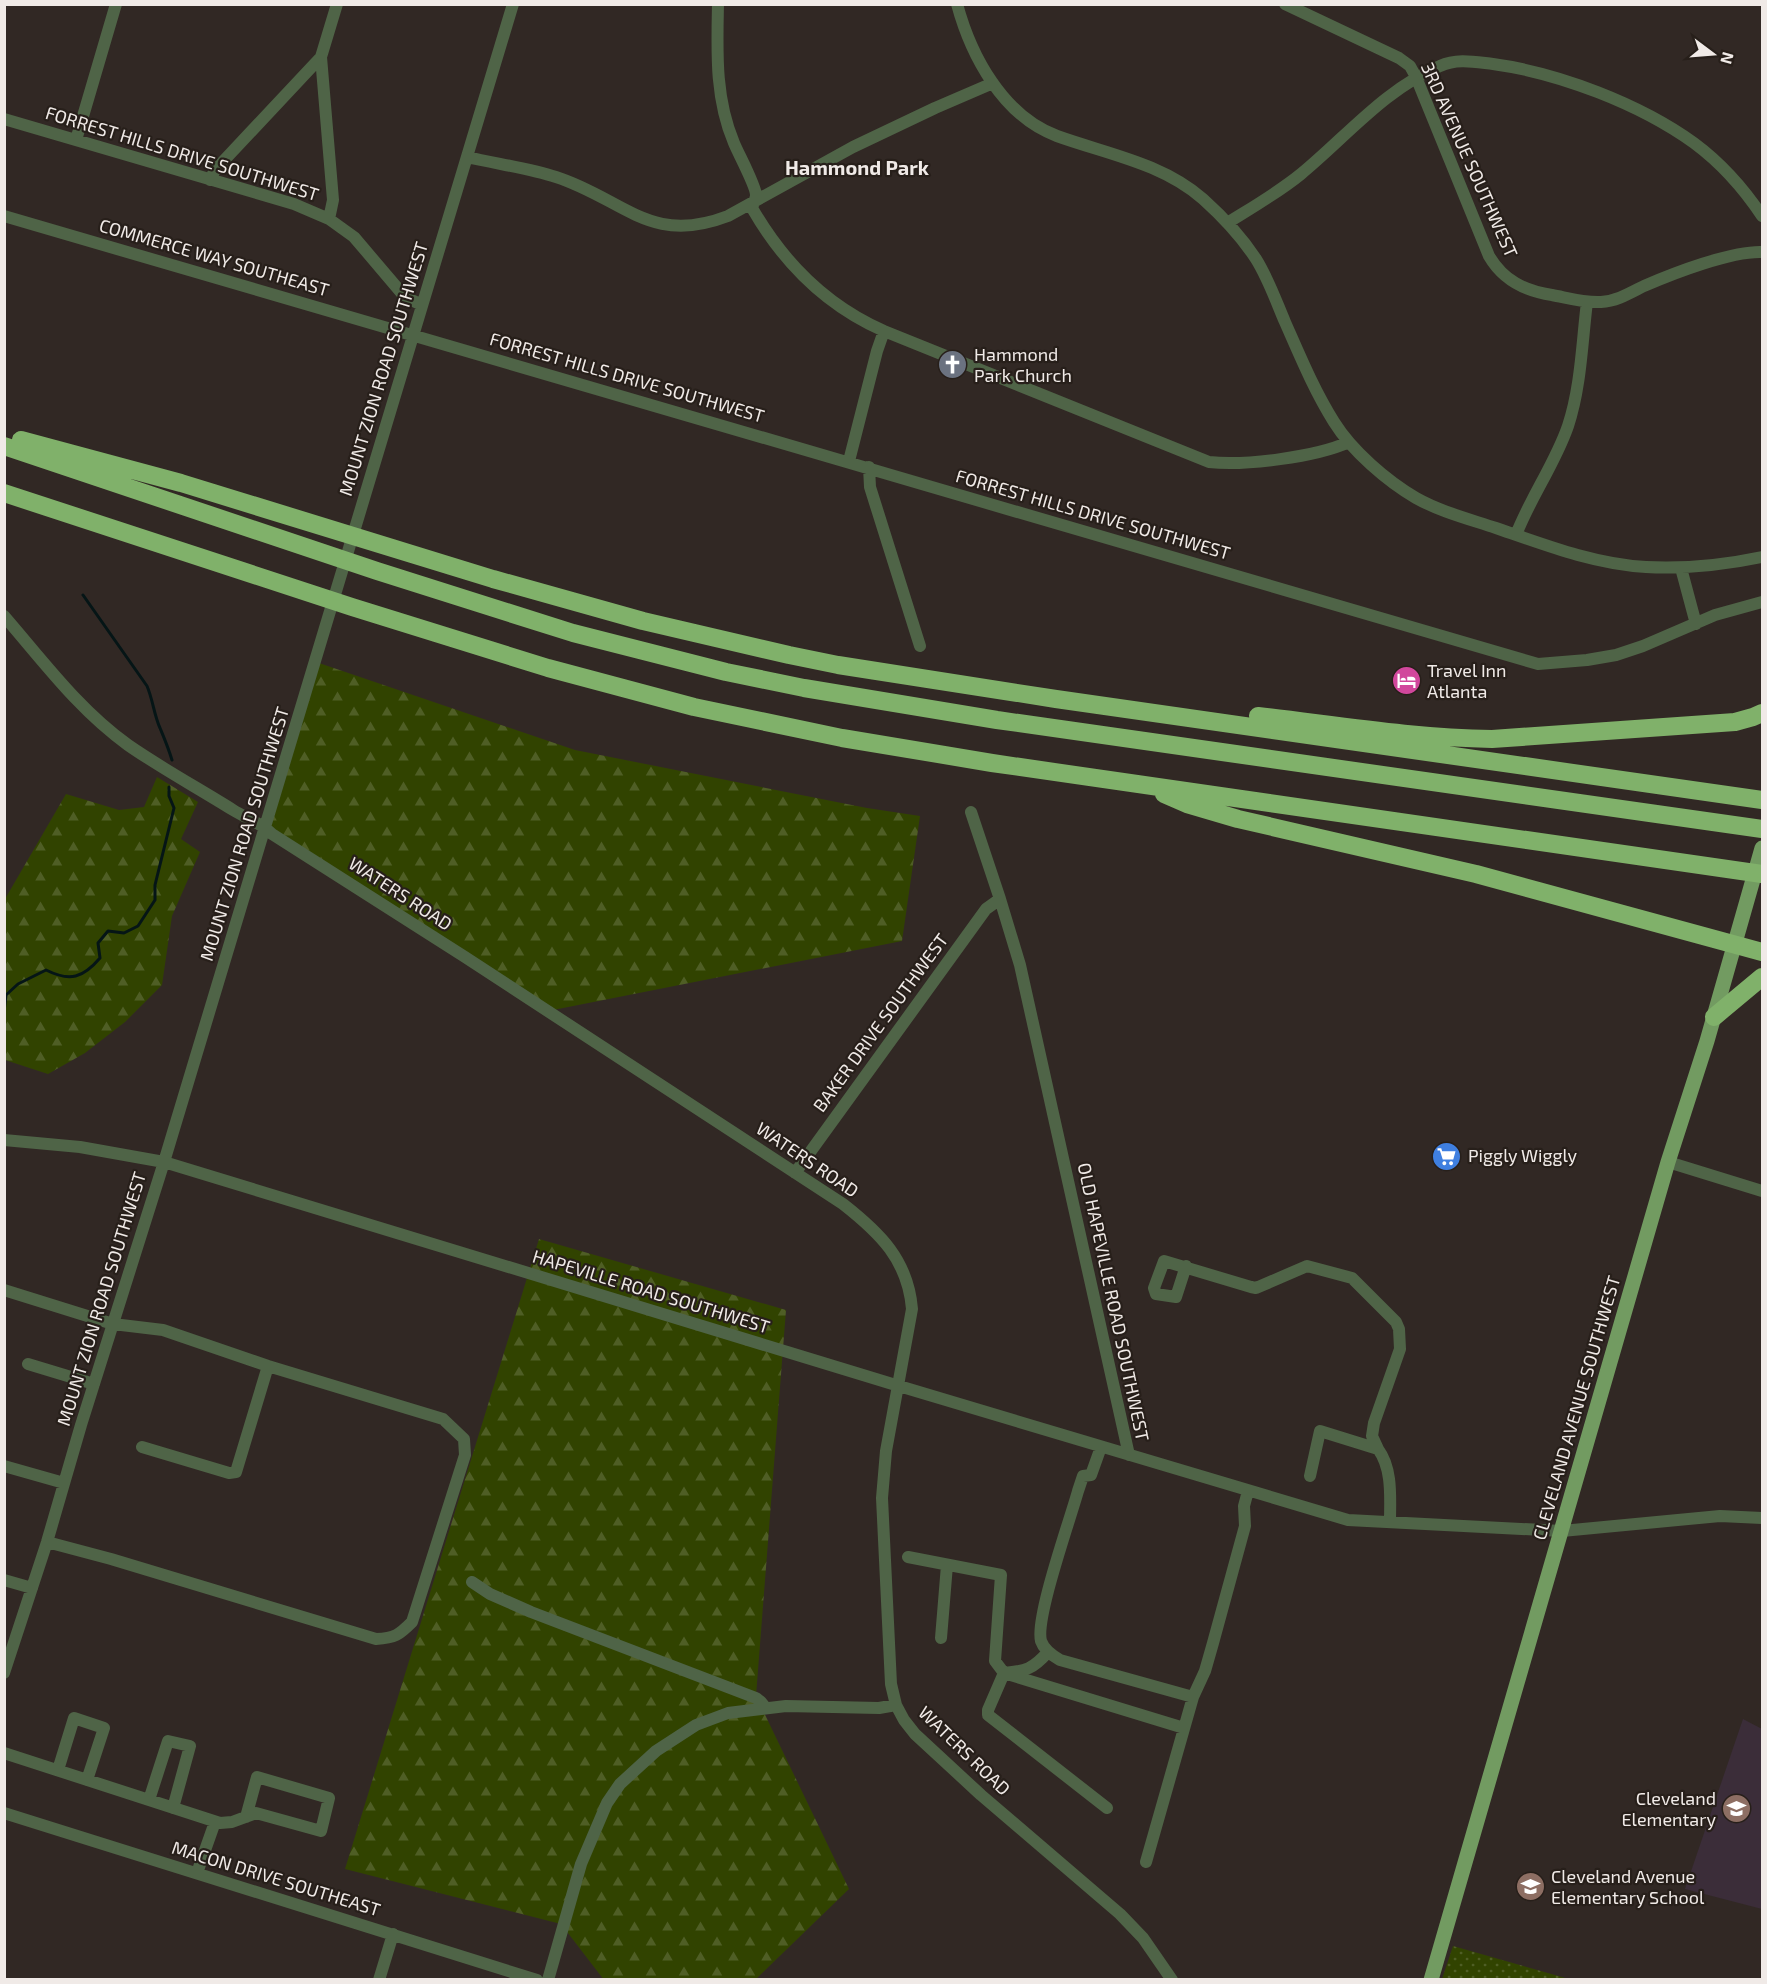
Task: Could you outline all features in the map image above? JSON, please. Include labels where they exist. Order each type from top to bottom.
[{"type":"highway","points":[[4,436],[181,483],[551,595],[740,644],[838,665],[1056,699],[1762,800]]},
{"type":"highway","points":[[4,446],[377,571],[573,633],[726,672],[815,690],[997,720],[1762,829]]},
{"type":"highway","points":[[4,492],[352,607],[548,668],[694,707],[842,738],[1142,785],[1762,874]]},
{"type":"highway","points":[[1056,699],[1149,702],[1454,738],[1532,737],[1734,722],[1762,712]]},
{"type":"highway","points":[[1142,785],[1187,804],[1238,819],[1736,937],[1762,952]]},
{"type":"highway","points":[[1714,1017],[1762,976]]},
{"type":"main road","name":"CLEVELAND AVENUE SOUTHWEST","points":[[1431,1980],[1668,1162],[1714,1017],[1762,848]]},
{"type":"street","points":[[76,140],[116,4]]},
{"type":"street","points":[[329,219],[333,200],[321,57],[337,4]]},
{"type":"street","name":"MOUNT ZION ROAD SOUTHWEST","points":[[4,1673],[47,1542],[266,828],[513,4]]},
{"type":"street","points":[[718,4],[719,88],[732,139],[756,194],[752,208],[780,251],[802,276],[841,308],[884,331],[1209,462],[1244,463],[1332,450],[1349,442]]},
{"type":"street","points":[[957,4],[971,46],[993,83],[1018,112],[1038,127],[1056,135],[1160,171],[1197,194],[1229,222],[1257,260],[1312,384],[1336,425],[1374,467],[1416,497],[1447,512],[1599,560],[1643,567],[1682,568],[1726,565],[1762,557]]},
{"type":"street","name":"3RD AVENUE SOUTHWEST","points":[[1285,4],[1399,58],[1410,66],[1488,256],[1496,268],[1513,283],[1536,293],[1587,302],[1603,302],[1618,299],[1647,285],[1728,256],[1762,252]]},
{"type":"street","points":[[210,180],[215,170],[321,57]]},
{"type":"street","points":[[1229,222],[1299,176],[1393,92],[1416,77],[1442,65],[1463,60],[1526,69],[1558,77],[1646,113],[1695,144],[1738,184],[1762,216]]},
{"type":"street","points":[[467,157],[557,178],[605,199],[640,218],[666,225],[687,226],[710,223],[728,216],[853,147],[993,83]]},
{"type":"street","name":"FORREST HILLS DRIVE SOUTHWEST","points":[[4,118],[294,204],[329,219],[354,237],[405,297],[422,305]]},
{"type":"street","name":"COMMERCE WAY SOUTHEAST","points":[[4,216],[413,335]]},
{"type":"street","points":[[1516,535],[1559,448],[1568,424],[1575,396],[1587,302]]},
{"type":"street","points":[[849,461],[884,331]]},
{"type":"street","name":"FORREST HILLS DRIVE SOUTHWEST","points":[[413,335],[1538,664],[1587,660],[1616,654],[1643,646],[1731,610],[1762,602]]},
{"type":"street","points":[[869,467],[870,487],[920,646]]},
{"type":"street","points":[[1682,568],[1696,624]]},
{"type":"street","name":"WATERS ROAD","points":[[4,616],[97,722],[129,745],[266,828],[843,1204],[863,1220],[886,1245],[904,1271],[910,1290],[912,1309],[886,1451],[882,1498],[891,1684],[896,1705],[915,1734],[981,1795],[1120,1914],[1143,1938],[1172,1980]]},
{"type":"street","name":"OLD HAPEVILLE ROAD SOUTHWEST","points":[[970,812],[1020,964],[1129,1455],[1348,1520],[1562,1531],[1720,1516],[1762,1518]]},
{"type":"street","name":"BAKER DRIVE SOUTHWEST","points":[[795,1173],[986,909],[1000,898]]},
{"type":"street","name":"HAPEVILLE ROAD SOUTHWEST","points":[[4,1140],[80,1147],[164,1162],[1129,1455]]},
{"type":"street","points":[[1668,1162],[1762,1191]]},
{"type":"street","points":[[1186,1266],[1256,1288],[1307,1266],[1352,1278],[1396,1322],[1401,1339],[1400,1349],[1372,1436],[1384,1460],[1390,1485],[1389,1522]]},
{"type":"street","points":[[4,1290],[113,1323],[163,1330],[268,1366],[443,1419],[464,1439],[465,1455],[412,1622],[392,1638],[376,1639],[47,1542]]},
{"type":"street","points":[[28,1365],[94,1384]]},
{"type":"street","points":[[142,1447],[229,1473],[236,1472],[268,1366]]},
{"type":"street","points":[[1310,1476],[1320,1431],[1378,1449]]},
{"type":"street","points":[[1101,1447],[1091,1475],[1083,1476],[1078,1491],[1041,1619],[1041,1642],[1048,1652],[1060,1660],[1193,1697]]},
{"type":"street","points":[[4,1466],[64,1483]]},
{"type":"street","points":[[1146,1862],[1193,1697],[1205,1671],[1245,1526],[1244,1506],[1248,1491]]},
{"type":"street","points":[[908,1557],[1001,1575],[994,1661],[1004,1673],[1184,1728]]},
{"type":"street","points":[[941,1638],[947,1565]]},
{"type":"street","points":[[4,1580],[32,1588]]},
{"type":"street","points":[[472,1582],[490,1594],[531,1612],[756,1698],[765,1707]]},
{"type":"street","points":[[1004,1673],[1024,1671],[1036,1665],[1048,1652]]},
{"type":"street","points":[[1004,1673],[988,1715],[1107,1808]]},
{"type":"street","points":[[548,1980],[581,1864],[608,1803],[620,1784],[656,1751],[696,1725],[728,1713],[765,1707],[879,1708],[896,1705]]},
{"type":"street","points":[[58,1770],[74,1718],[104,1728],[87,1780]]},
{"type":"street","points":[[149,1800],[168,1741],[190,1746],[173,1808]]},
{"type":"street","points":[[4,1753],[216,1821],[232,1822],[256,1814],[321,1831],[329,1798],[257,1778],[246,1817]]},
{"type":"street","name":"MACON DRIVE SOUTHEAST","points":[[4,1813],[537,1980]]},
{"type":"street","points":[[197,1873],[216,1821]]},
{"type":"street","points":[[379,1980],[393,1934]]},
{"type":"shaded area","name":"Cleveland Elementary","points":[[1743,1719],[1762,1729],[1762,1909],[1685,1889]]},
{"type":"green space","points":[[316,662],[575,750],[867,808],[920,816],[902,941],[543,1012],[264,822]]},
{"type":"green space","points":[[157,777],[198,802],[181,839],[200,852],[172,916],[162,985],[125,1022],[85,1053],[48,1074],[5,1060],[5,899],[66,794],[119,810],[144,807]]},
{"type":"green space","points":[[539,1239],[786,1310],[756,1696],[849,1889],[756,1979],[604,1980],[561,1924],[345,1869]]},
{"type":"green space","points":[[1453,1946],[1569,1979],[1442,1979]]},
{"type":"waterway","points":[[83,595],[147,686],[172,760]]},
{"type":"waterway","points":[[4,1012],[6,995],[18,984],[46,970],[69,977],[82,974],[100,958],[98,943],[108,931],[124,933],[138,926],[155,900],[155,885],[174,808],[169,796],[169,787]]},
{"type":"place","name":"Hammond Park Church","points":[[953,365]]},
{"type":"place","name":"Travel Inn Atlanta","points":[[1406,681]]},
{"type":"place","name":"Piggly Wiggly","points":[[1447,1156]]},
{"type":"place","name":"Cleveland Elementary","points":[[1737,1809]]},
{"type":"place","name":"Cleveland Avenue Elementary School","points":[[1530,1887]]},
{"type":"district","name":"Hammond Park","points":[[857,168]]}]
